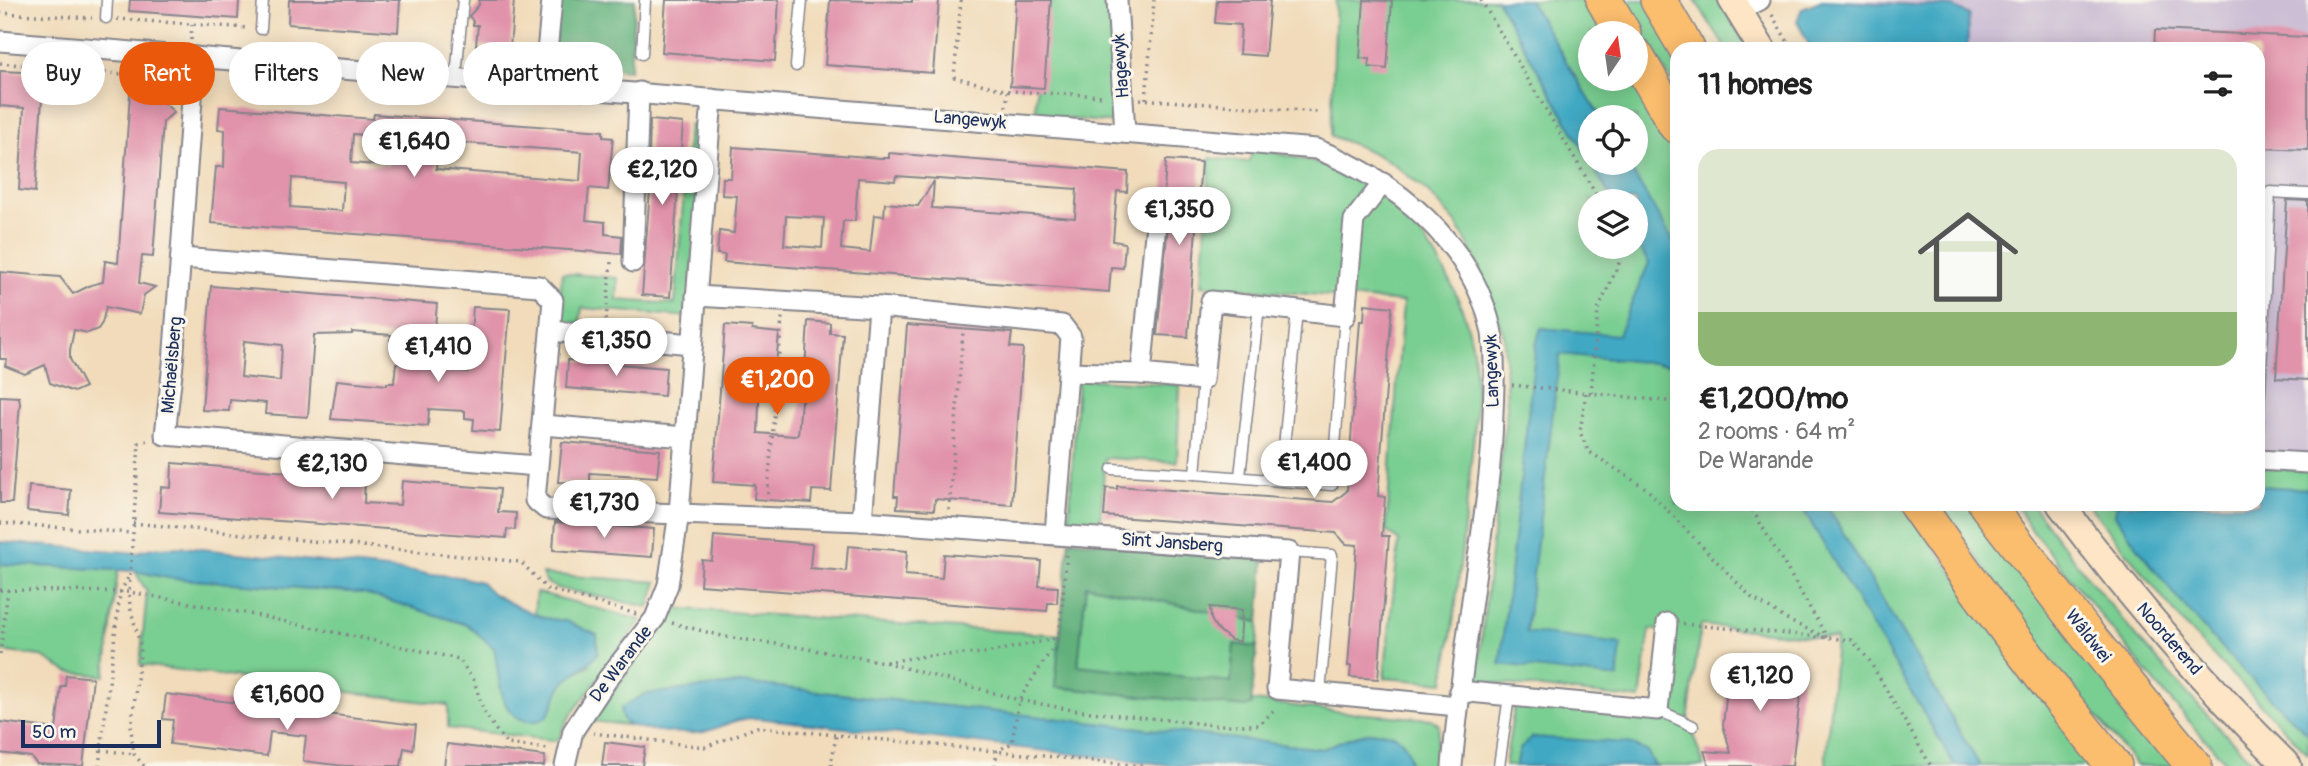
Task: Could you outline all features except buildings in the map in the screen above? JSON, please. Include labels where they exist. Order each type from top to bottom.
[{"type":"highway","points":[[1604,0],[1616,21]]},
{"type":"highway","points":[[1658,0],[1683,42]]},
{"type":"highway","points":[[1648,77],[1670,115]]},
{"type":"highway","points":[[1921,511],[2029,660],[2114,766]]},
{"type":"highway","name":"Wâldwei","points":[[1991,511],[2087,635],[2194,766]]},
{"type":"street","points":[[548,42],[552,0]]},
{"type":"street","name":"Hagewyk","points":[[1117,0],[1125,133]]},
{"type":"street","points":[[1750,5],[1760,42]]},
{"type":"street","name":"Langewyk","points":[[0,41],[119,51]]},
{"type":"street","name":"Langewyk","points":[[215,59],[463,78]]},
{"type":"street","name":"Langewyk","points":[[623,91],[1316,149],[1348,161],[1384,183],[1433,224],[1460,258],[1475,283],[1491,329],[1494,384],[1492,460],[1452,766]]},
{"type":"street","points":[[633,262],[639,92]]},
{"type":"street","name":"De Warande","points":[[566,758],[573,730],[609,677],[655,618],[668,585],[679,513],[712,99]]},
{"type":"street","name":"Michaëlsberg","points":[[192,105],[165,435],[537,466]]},
{"type":"street","points":[[1068,372],[1141,374],[1203,380],[1210,301],[1345,316],[1354,220],[1384,183]]},
{"type":"street","points":[[1141,374],[1158,204]]},
{"type":"street","points":[[181,258],[540,286],[554,300],[535,500],[546,509],[679,513]]},
{"type":"street","points":[[696,296],[879,307],[1062,325],[1071,337],[1061,535]]},
{"type":"street","points":[[862,521],[879,307]]},
{"type":"street","points":[[551,331],[692,344]]},
{"type":"street","points":[[543,425],[685,437]]},
{"type":"street","points":[[2265,460],[2308,463]]},
{"type":"street","name":"Noorderend","points":[[2065,511],[2113,575],[2179,653],[2288,766]]},
{"type":"street","name":"Sint Jansberg","points":[[679,513],[948,526],[1289,552]]},
{"type":"street","points":[[1289,552],[1277,689],[1459,698],[1509,696],[1658,710],[1667,623]]},
{"type":"lane","points":[[106,18],[107,0]]},
{"type":"lane","points":[[261,29],[263,0]]},
{"type":"lane","points":[[456,78],[463,0]]},
{"type":"lane","points":[[642,54],[645,0]]},
{"type":"lane","points":[[796,66],[802,0]]},
{"type":"lane","points":[[2265,291],[2270,192],[2308,194]]},
{"type":"lane","points":[[1240,476],[1259,306]]},
{"type":"lane","points":[[1281,479],[1297,310]]},
{"type":"lane","points":[[1112,469],[1240,476],[1332,485],[1345,316]]},
{"type":"lane","points":[[1195,474],[1203,380]]},
{"type":"lane","name":"Sint Jansberg","points":[[1289,552],[1332,555],[1320,693]]},
{"type":"lane","points":[[1499,766],[1509,696]]},
{"type":"lane","points":[[1658,710],[1693,726]]},
{"type":"path","points":[[1146,100],[1154,0]]},
{"type":"path","points":[[1481,0],[1593,189]]},
{"type":"path","points":[[1750,5],[1785,42]]},
{"type":"path","points":[[0,13],[261,29]]},
{"type":"path","points":[[0,63],[119,73]]},
{"type":"path","points":[[1620,259],[1598,310],[1594,364],[1580,432],[1588,451],[1647,489],[1751,597],[1791,622],[1828,638]]},
{"type":"path","points":[[605,335],[611,262],[633,262]]},
{"type":"path","points":[[766,517],[783,303]]},
{"type":"path","points":[[948,526],[964,316]]},
{"type":"path","points":[[1519,385],[1670,401]]},
{"type":"path","points":[[144,766],[134,754],[131,729],[141,647],[130,607],[132,533],[139,443],[165,435]]},
{"type":"path","points":[[1753,511],[1828,638]]},
{"type":"path","points":[[0,523],[132,533]]},
{"type":"path","points":[[133,523],[521,562],[547,589],[655,618],[726,637],[884,662],[1019,700],[1073,710],[1214,725],[1259,725],[1278,706],[1277,689]]},
{"type":"path","points":[[997,751],[1012,743],[1019,700],[1059,638],[1061,535]]},
{"type":"path","points":[[99,766],[120,593],[130,574]]},
{"type":"path","points":[[0,590],[129,593],[290,622],[459,659],[474,681],[484,712],[508,744],[566,758]]},
{"type":"path","points":[[0,654],[8,590]]},
{"type":"path","points":[[1667,623],[1852,640],[1869,660],[1931,766]]},
{"type":"path","points":[[884,662],[925,656],[986,653],[1059,638]]},
{"type":"path","points":[[573,730],[705,747],[757,727],[1142,766]]},
{"type":"path","points":[[831,766],[836,736]]},
{"type":"path","points":[[101,750],[134,754]]},
{"type":"path","points":[[996,766],[997,751]]},
{"type":"shaded area","points":[[1833,0],[2308,0],[2308,679],[2260,511],[2265,511],[2265,42],[1860,42]]},
{"type":"green space","points":[[559,0],[635,0],[630,70],[623,69],[623,42],[555,42]]},
{"type":"green space","points":[[1041,0],[1109,0],[1117,123],[1035,116]]},
{"type":"green space","points":[[1336,0],[1497,0],[1578,140],[1578,175],[1598,175],[1606,189],[1578,189],[1578,259],[1647,259],[1649,263],[1618,336],[1541,328],[1536,344],[1500,664],[1621,644],[1526,632],[1560,354],[1670,364],[1670,511],[1804,511],[1955,766],[1827,766],[1836,639],[1701,625],[1688,720],[1704,766],[1655,766],[1647,751],[1520,749],[1516,766],[1505,766],[1515,702],[1663,717],[1674,633],[1650,629],[1640,699],[1477,681],[1507,407],[1504,335],[1474,256],[1456,223],[1428,192],[1391,162],[1331,136]]},
{"type":"green space","points":[[1529,0],[1594,0],[1606,21],[1578,21],[1578,81]]},
{"type":"green space","points":[[1622,0],[1648,0],[1670,42],[1670,79],[1648,43],[1648,21],[1635,21]]},
{"type":"green space","points":[[1695,0],[1719,0],[1744,42],[1722,42]]},
{"type":"green space","points":[[1584,91],[1644,91],[1670,131],[1670,236],[1648,199],[1648,189],[1642,189],[1634,175],[1648,175],[1648,105],[1593,105]]},
{"type":"green space","points":[[689,125],[704,126],[689,317],[582,308],[580,323],[558,321],[562,273],[618,278],[617,300],[675,304]]},
{"type":"green space","points":[[1255,148],[1312,162],[1355,177],[1386,198],[1421,235],[1449,280],[1460,304],[1473,351],[1476,415],[1456,603],[1444,683],[1384,678],[1399,541],[1386,531],[1403,302],[1202,285],[1210,158],[1248,162]]},
{"type":"green space","points":[[1078,379],[1180,385],[1177,462],[1105,458],[1100,523],[1069,521]]},
{"type":"green space","points":[[2265,468],[2308,471],[2308,489],[2265,486]]},
{"type":"green space","points":[[1830,511],[1907,511],[2097,766],[1980,766]]},
{"type":"green space","points":[[1944,511],[1981,511],[2180,766],[2137,766],[2052,662]]},
{"type":"green space","points":[[2019,511],[2037,511],[2139,640],[2257,766],[2229,766],[2157,685],[2031,529]]},
{"type":"green space","points":[[2094,511],[2116,511],[2115,515],[2136,545],[2181,602],[2255,683],[2308,734],[2308,754],[2188,629]]},
{"type":"green space","points":[[1069,540],[1259,556],[1264,561],[1259,622],[1086,585],[1078,665],[1231,682],[1234,644],[1257,647],[1251,705],[1245,707],[1055,687]]},
{"type":"green space","points":[[0,564],[118,570],[105,676],[68,672],[40,656],[0,651]]},
{"type":"green space","points":[[135,571],[168,578],[364,593],[468,625],[495,648],[499,681],[510,711],[529,721],[541,719],[548,714],[563,684],[590,665],[566,621],[544,618],[534,613],[536,592],[641,620],[566,722],[558,741],[448,728],[448,705],[140,665],[147,592]]},
{"type":"green space","points":[[542,574],[657,582],[649,607],[557,588],[547,583]]},
{"type":"green space","points":[[1086,585],[1259,622],[1257,647],[1234,644],[1231,682],[1078,666]]},
{"type":"green space","points":[[672,608],[1060,635],[1055,687],[1251,705],[1253,701],[1432,719],[1439,725],[1434,766],[1409,766],[1407,750],[1400,740],[1391,734],[1380,732],[1356,736],[1323,749],[744,683],[645,694],[621,708],[626,723],[634,726],[591,721],[658,633],[663,619]]},
{"type":"water","points":[[1497,0],[1529,0],[1578,81],[1578,91],[1584,91],[1593,105],[1578,105],[1578,140]]},
{"type":"water","points":[[1822,0],[1954,7],[1969,15],[1967,42],[1808,42],[1797,21],[1802,8]]},
{"type":"water","points":[[1598,175],[1634,175],[1642,189],[1606,189]]},
{"type":"water","points":[[1648,199],[1670,236],[1670,364],[1560,354],[1526,632],[1621,644],[1618,678],[1500,664],[1536,344],[1541,328],[1618,335],[1649,263],[1647,259]]},
{"type":"water","points":[[2265,486],[2308,489],[2308,734],[2205,630],[2158,574],[2115,515],[2116,511],[2265,511]]},
{"type":"water","points":[[1804,511],[1830,511],[1980,766],[1955,766]]},
{"type":"water","points":[[0,542],[139,553],[153,548],[184,547],[460,577],[481,582],[493,594],[544,618],[566,621],[597,635],[598,653],[562,685],[548,715],[539,720],[528,721],[510,711],[501,692],[494,648],[468,625],[364,593],[168,578],[135,571],[0,564]]},
{"type":"water","points":[[744,683],[1323,749],[1354,736],[1388,733],[1405,745],[1410,763],[1409,766],[1179,766],[757,718],[735,721],[704,732],[664,732],[632,726],[625,722],[622,716],[621,708],[645,694]]},
{"type":"water","points":[[1532,737],[1627,743],[1647,751],[1655,766],[1516,766],[1520,749]]}]
